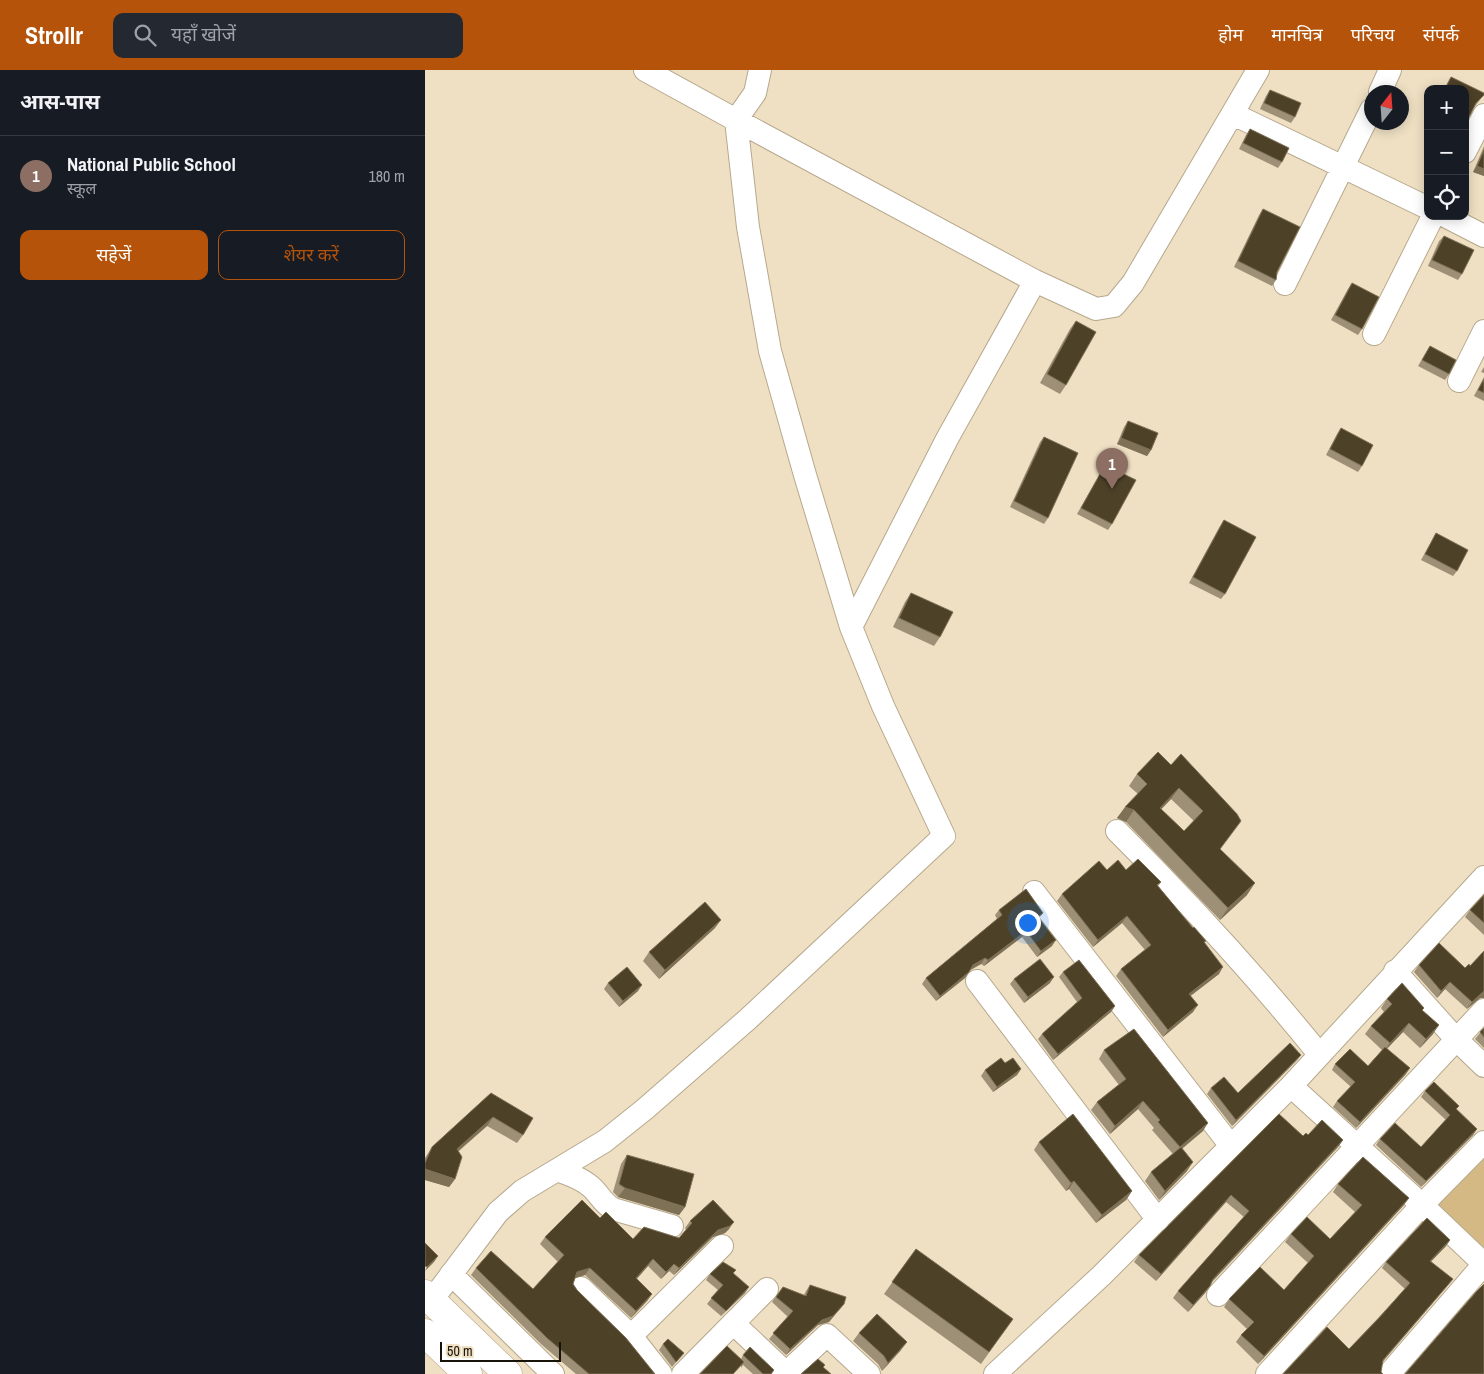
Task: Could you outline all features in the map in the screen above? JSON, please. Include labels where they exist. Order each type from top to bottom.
[{"type":"main road","points":[[428,1297],[507,1374]]},
{"type":"main road","points":[[425,1333],[468,1374]]},
{"type":"street","points":[[645,70],[1035,281],[1096,309],[1114,306],[1133,283],[1258,70]]},
{"type":"street","points":[[428,1297],[451,1274],[498,1212],[522,1191],[605,1141],[645,1109],[748,1019],[944,836],[883,706],[851,627],[770,351],[748,227],[736,120],[755,93],[760,70]]},
{"type":"street","points":[[1383,85],[1390,70]]},
{"type":"street","points":[[1233,114],[1424,206]]},
{"type":"street","points":[[1469,144],[1484,115]]},
{"type":"street","points":[[1285,284],[1364,125]]},
{"type":"street","points":[[1374,334],[1431,220]]},
{"type":"street","points":[[1453,220],[1484,236]]},
{"type":"street","points":[[851,627],[942,448],[1035,281]]},
{"type":"street","points":[[1459,381],[1484,331]]},
{"type":"street","points":[[1117,831],[1208,924],[1269,992],[1319,1054]]},
{"type":"street","points":[[995,1374],[1157,1220],[1291,1086],[1484,876]]},
{"type":"street","points":[[1034,892],[1231,1146]]},
{"type":"street","points":[[1395,971],[1456,1039],[1484,1066]]},
{"type":"street","points":[[977,981],[1157,1220]]},
{"type":"street","points":[[1217,1295],[1484,1010]]},
{"type":"street","points":[[1291,1086],[1484,1264],[1389,1374]]},
{"type":"street","points":[[1267,1374],[1422,1205],[1484,1142]]},
{"type":"street","points":[[557,1170],[585,1182],[604,1204],[613,1209],[672,1226]]},
{"type":"street","points":[[631,1336],[722,1246]]},
{"type":"street","points":[[451,1274],[553,1374]]},
{"type":"street","points":[[581,1288],[631,1336],[661,1374]]},
{"type":"street","points":[[683,1374],[767,1289]]},
{"type":"street","points":[[733,1323],[786,1374],[827,1334],[869,1374]]},
{"type":"shaded area","points":[[1484,1149],[1484,1251],[1433,1206]]},
{"type":"building","points":[[1451,77],[1468,85],[1447,85]]},
{"type":"building","points":[[1469,86],[1484,93],[1469,117]]},
{"type":"building","points":[[1270,90],[1301,103],[1295,117],[1264,103]]},
{"type":"building","points":[[1250,129],[1289,148],[1282,162],[1243,143]]},
{"type":"building","points":[[1484,150],[1484,169],[1477,166]]},
{"type":"building","points":[[1263,209],[1300,227],[1277,272],[1276,280],[1238,261]]},
{"type":"building","points":[[1444,236],[1474,250],[1462,274],[1432,260]]},
{"type":"building","points":[[1352,283],[1379,297],[1362,329],[1335,315]]},
{"type":"building","points":[[1076,321],[1096,332],[1066,385],[1047,374]]},
{"type":"building","points":[[1430,346],[1456,360],[1449,374],[1422,360]]},
{"type":"building","points":[[1484,379],[1484,393],[1478,390]]},
{"type":"building","points":[[1128,421],[1158,433],[1151,450],[1121,438]]},
{"type":"building","points":[[1341,428],[1373,445],[1362,466],[1330,449]]},
{"type":"building","points":[[1044,437],[1078,453],[1048,518],[1014,501]]},
{"type":"building","points":[[1105,465],[1136,480],[1112,524],[1081,508]]},
{"type":"building","points":[[1224,520],[1256,537],[1225,594],[1193,577]]},
{"type":"building","points":[[1436,533],[1468,550],[1457,571],[1425,554]]},
{"type":"building","points":[[911,593],[953,612],[940,637],[899,618]]},
{"type":"building","points":[[1158,752],[1171,765],[1181,754],[1237,814],[1241,821],[1220,849],[1255,883],[1228,908],[1134,810],[1125,807],[1147,784],[1137,774]],"holes":[[[1179,788],[1203,811],[1184,831],[1160,808]]]},
{"type":"building","points":[[1138,859],[1161,882],[1157,885],[1206,941],[1204,942],[1223,967],[1189,994],[1198,1005],[1168,1030],[1121,969],[1151,945],[1127,916],[1098,940],[1062,894],[1099,861],[1107,870],[1118,860],[1126,870]]},
{"type":"building","points":[[1026,889],[1043,913],[1038,917],[1056,940],[1041,951],[1026,931],[988,960],[985,958],[973,965],[969,972],[940,996],[926,978],[1002,915],[999,910]]},
{"type":"building","points":[[1484,895],[1484,923],[1470,910]]},
{"type":"building","points":[[705,902],[721,920],[665,970],[649,952]]},
{"type":"building","points":[[1439,943],[1465,968],[1469,964],[1470,966],[1484,951],[1484,991],[1472,1002],[1450,982],[1441,991],[1419,965]]},
{"type":"building","points":[[1040,959],[1054,977],[1028,997],[1014,979]]},
{"type":"building","points":[[1079,960],[1115,1006],[1058,1054],[1042,1034],[1082,998],[1063,972]]},
{"type":"building","points":[[627,967],[642,985],[623,1001],[608,983]]},
{"type":"building","points":[[1402,983],[1424,1008],[1422,1010],[1439,1025],[1426,1039],[1409,1023],[1390,1043],[1371,1026],[1392,1004],[1387,999]]},
{"type":"building","points":[[1484,1028],[1484,1037],[1480,1032]]},
{"type":"building","points":[[1134,1029],[1208,1123],[1180,1147],[1143,1101],[1115,1126],[1097,1102],[1126,1079],[1104,1050]]},
{"type":"building","points":[[1290,1043],[1301,1055],[1236,1120],[1211,1088],[1224,1077],[1238,1093]]},
{"type":"building","points":[[1385,1047],[1410,1068],[1360,1122],[1337,1101],[1355,1082],[1335,1064],[1350,1049],[1368,1066]]},
{"type":"building","points":[[1001,1058],[1005,1063],[1013,1058],[1021,1069],[997,1087],[985,1070]]},
{"type":"building","points":[[1434,1082],[1459,1106],[1456,1109],[1477,1129],[1426,1181],[1380,1139],[1395,1123],[1421,1147],[1450,1115],[1425,1091]]},
{"type":"building","points":[[491,1093],[533,1118],[523,1135],[493,1117],[457,1149],[462,1157],[455,1179],[425,1169],[425,1163],[432,1147]]},
{"type":"building","points":[[1073,1114],[1132,1191],[1102,1215],[1074,1181],[1071,1183],[1039,1142]]},
{"type":"building","points":[[1279,1114],[1303,1136],[1306,1133],[1308,1135],[1322,1120],[1343,1140],[1213,1279],[1210,1286],[1193,1305],[1178,1291],[1249,1211],[1231,1195],[1161,1274],[1139,1255]]},
{"type":"building","points":[[1181,1147],[1193,1162],[1165,1191],[1151,1172]]},
{"type":"building","points":[[627,1155],[694,1174],[685,1207],[625,1188],[619,1184]]},
{"type":"building","points":[[1363,1157],[1409,1198],[1264,1356],[1241,1335],[1254,1322],[1229,1299],[1260,1267],[1284,1290],[1314,1256],[1291,1234],[1307,1217],[1330,1239],[1362,1205],[1338,1184]]},
{"type":"building","points":[[582,1200],[600,1218],[606,1212],[633,1239],[644,1227],[679,1238],[692,1223],[690,1221],[713,1200],[734,1222],[730,1226],[718,1230],[679,1268],[674,1264],[666,1272],[653,1259],[636,1278],[652,1294],[636,1311],[590,1268],[577,1272],[573,1284],[577,1290],[626,1338],[655,1374],[589,1374],[547,1338],[476,1268],[491,1251],[533,1289],[564,1255],[545,1237]]},
{"type":"building","points":[[1427,1218],[1450,1240],[1430,1261],[1453,1279],[1383,1360],[1381,1372],[1383,1374],[1283,1374],[1327,1327],[1349,1349],[1379,1318],[1410,1283],[1386,1262]]},
{"type":"building","points":[[425,1243],[438,1256],[427,1267],[425,1266]]},
{"type":"building","points":[[916,1249],[1013,1319],[989,1352],[892,1282]]},
{"type":"building","points":[[723,1262],[736,1270],[733,1273],[749,1287],[726,1311],[711,1298],[723,1285],[710,1274]]},
{"type":"building","points":[[1484,1284],[1484,1374],[1405,1374],[1476,1292]]},
{"type":"building","points":[[810,1285],[846,1297],[844,1304],[833,1316],[822,1320],[790,1349],[773,1333],[793,1311],[776,1297],[783,1287],[806,1296]]},
{"type":"building","points":[[877,1314],[907,1342],[888,1363],[884,1356],[859,1333]]},
{"type":"building","points":[[668,1339],[684,1353],[676,1362],[663,1344]]},
{"type":"building","points":[[727,1346],[744,1362],[733,1374],[700,1374]]},
{"type":"building","points":[[750,1347],[774,1370],[771,1374],[763,1374],[743,1355]]},
{"type":"building","points":[[818,1359],[831,1374],[801,1374]]},
{"type":"place","name":"National Public School","points":[[1112,489]]}]
